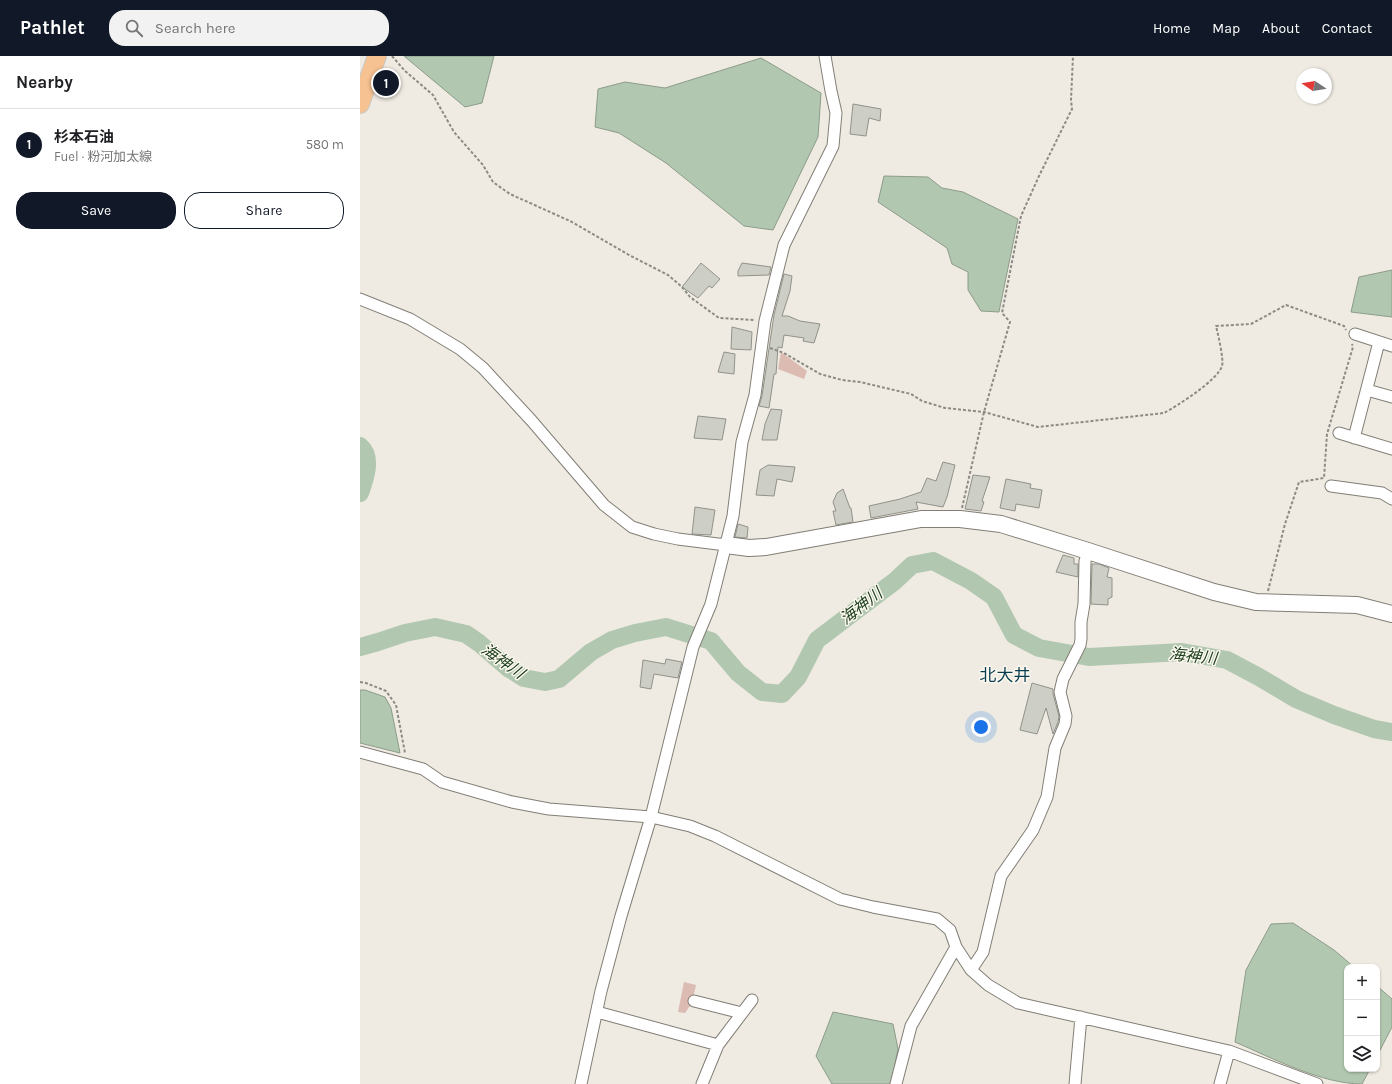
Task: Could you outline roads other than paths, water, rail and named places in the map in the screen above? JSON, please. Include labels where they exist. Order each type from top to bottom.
[{"type":"main road","points":[[360,104],[377,56]]},
{"type":"street","points":[[581,1084],[620,916],[650,817],[693,647],[711,604],[726,545],[733,516],[742,442],[755,395],[765,321],[784,245],[833,146],[836,113],[830,91],[825,56]]},
{"type":"street","points":[[360,299],[410,319],[460,349],[488,374],[604,505],[632,527],[654,534],[678,539],[750,548],[766,547],[921,519],[960,519],[1001,524],[1214,592],[1256,602],[1357,605],[1392,610]]},
{"type":"street","points":[[1351,336],[1392,346]]},
{"type":"street","points":[[1354,438],[1379,342]]},
{"type":"street","points":[[1366,390],[1392,396]]},
{"type":"street","points":[[1339,433],[1392,449]]},
{"type":"street","points":[[1331,486],[1382,493],[1392,499]]},
{"type":"street","points":[[971,970],[983,952],[1001,876],[1033,830],[1048,797],[1055,748],[1066,724],[1066,716],[1060,692],[1063,680],[1080,645],[1084,604],[1085,561],[1088,551]]},
{"type":"street","points":[[360,752],[423,769],[442,782],[512,802],[549,809],[650,817],[690,826],[715,836],[840,899],[937,919],[950,930],[956,947],[971,970],[988,985],[1018,1003],[1229,1051],[1317,1084]]},
{"type":"street","points":[[896,1084],[911,1026],[956,947]]},
{"type":"street","points":[[702,1084],[718,1044],[752,1000]]},
{"type":"street","points":[[694,1001],[742,1014]]},
{"type":"street","points":[[597,1012],[718,1044]]},
{"type":"street","points":[[1075,1084],[1081,1018]]},
{"type":"street","points":[[1220,1084],[1229,1051]]},
{"type":"waterway","name":"海神川","points":[[360,446],[364,451],[367,462],[366,475],[360,493]]},
{"type":"waterway","name":"海神川","points":[[360,647],[405,633],[435,627],[466,634],[508,668],[524,678],[545,682],[559,679],[591,652],[612,640],[635,633],[666,627],[711,641],[738,673],[762,692],[782,694],[798,677],[817,640],[895,581],[912,565],[933,561],[971,581],[994,597],[1014,635],[1039,648],[1089,657],[1182,652],[1227,660],[1296,699],[1334,715],[1374,729],[1392,732]]},
{"type":"place","name":"杉本石油","points":[[386,83]]},
{"type":"district","name":"北大井","points":[[1005,675]]}]
